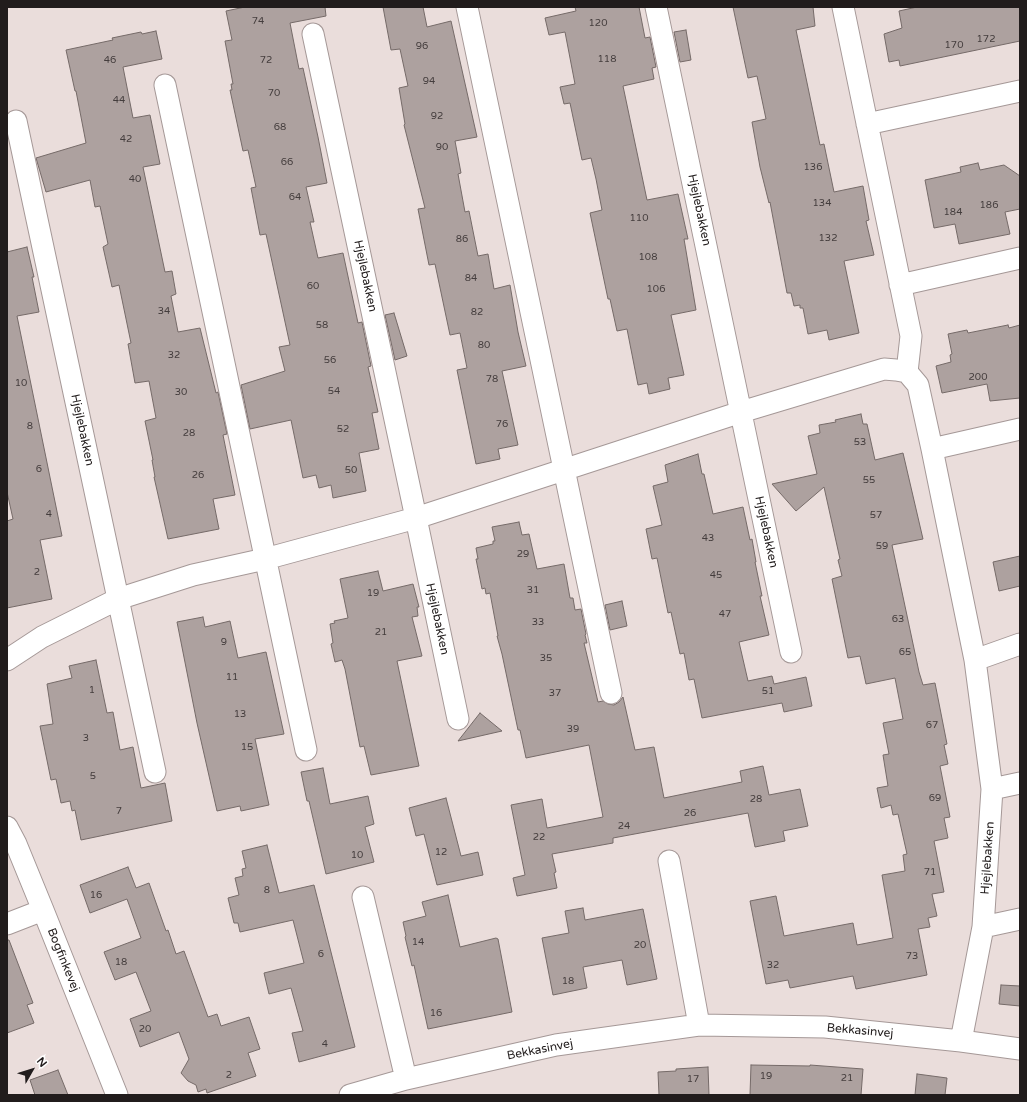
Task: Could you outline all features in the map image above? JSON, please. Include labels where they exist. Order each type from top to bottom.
[{"type":"street","points":[[467,7],[611,693]]},
{"type":"street","name":"Hjejlebakken","points":[[656,7],[791,652]]},
{"type":"street","points":[[7,660],[42,637],[118,598],[194,575],[265,559],[416,518],[741,412],[884,369],[907,372],[911,336],[843,7]]},
{"type":"street","name":"Hjejlebakken","points":[[314,34],[458,719]]},
{"type":"street","points":[[165,85],[306,750]]},
{"type":"street","points":[[867,124],[1020,91]]},
{"type":"street","name":"Hjejlebakken","points":[[16,121],[155,772]]},
{"type":"street","points":[[900,285],[1020,258]]},
{"type":"street","name":"Hjejlebakken","points":[[907,372],[918,385],[932,449],[975,660],[992,789],[983,927],[961,1041]]},
{"type":"street","points":[[932,449],[1020,429]]},
{"type":"street","points":[[975,660],[1020,644]]},
{"type":"street","points":[[992,789],[1020,783]]},
{"type":"street","name":"Bogfinkevej","points":[[7,827],[16,844],[44,910],[117,1095]]},
{"type":"street","points":[[669,861],[699,1025]]},
{"type":"street","points":[[363,898],[406,1079]]},
{"type":"street","points":[[7,924],[44,910]]},
{"type":"street","points":[[983,927],[1020,919]]},
{"type":"street","name":"Bekkasinvej","points":[[350,1095],[406,1079],[556,1045],[699,1025],[825,1027],[961,1041],[1020,1050]]},
{"type":"building","points":[[245,7],[325,7],[326,16],[290,23],[299,69],[303,68],[327,183],[306,187],[314,222],[310,222],[318,258],[343,253],[358,323],[362,322],[371,366],[368,367],[378,412],[372,413],[379,449],[359,453],[366,491],[333,498],[331,485],[319,488],[316,475],[303,478],[291,420],[250,429],[241,385],[285,371],[279,347],[290,345],[266,234],[260,235],[251,188],[256,187],[248,150],[243,151],[230,90],[232,90],[231,84],[233,84],[225,41],[232,40],[226,11]]},
{"type":"building","points":[[383,7],[423,7],[427,27],[451,21],[477,137],[455,141],[461,173],[458,174],[465,212],[469,211],[478,256],[488,254],[494,289],[510,285],[518,332],[526,366],[502,371],[518,445],[498,449],[500,459],[476,464],[457,370],[467,368],[460,333],[450,335],[435,264],[429,265],[418,209],[425,208],[404,125],[399,88],[408,86],[400,49],[391,50]]},
{"type":"building","points":[[575,7],[639,7],[645,38],[650,37],[656,67],[652,68],[654,79],[623,86],[647,200],[678,194],[688,239],[684,239],[696,310],[671,315],[684,375],[668,378],[670,389],[649,394],[647,383],[638,385],[627,329],[617,331],[610,299],[608,299],[590,213],[602,210],[596,179],[591,158],[582,160],[570,103],[564,104],[560,87],[575,84],[565,32],[549,35],[545,18],[576,11]]},
{"type":"building","points":[[733,7],[813,7],[815,26],[796,30],[820,145],[824,144],[834,192],[863,186],[869,220],[866,221],[874,255],[844,261],[859,333],[829,340],[827,330],[808,334],[803,308],[800,308],[800,305],[794,306],[791,293],[787,293],[770,202],[769,203],[760,167],[752,122],[766,119],[757,76],[748,78]]},
{"type":"building","points":[[917,7],[1020,7],[1020,41],[900,66],[899,60],[889,62],[884,34],[902,28],[899,11]]},
{"type":"building","points":[[686,30],[691,60],[680,62],[674,32]]},
{"type":"building","points":[[156,31],[162,59],[123,67],[133,118],[150,115],[160,164],[143,167],[165,272],[172,271],[176,294],[171,296],[178,332],[200,328],[216,393],[218,392],[227,434],[223,435],[235,495],[213,499],[219,529],[168,539],[154,477],[153,460],[145,421],[156,418],[149,381],[135,383],[128,344],[131,343],[119,285],[112,287],[103,247],[108,244],[100,206],[95,207],[90,180],[46,192],[36,158],[86,143],[66,50],[113,40],[112,38],[141,32],[142,34]]},
{"type":"building","points":[[978,163],[980,170],[1004,165],[1020,176],[1020,209],[1005,212],[1010,234],[959,244],[955,224],[934,228],[925,180],[961,172],[960,167]]},
{"type":"building","points":[[27,247],[34,277],[32,277],[39,312],[17,316],[62,536],[40,540],[52,599],[7,608],[7,521],[13,519],[7,492],[7,252]]},
{"type":"building","points":[[394,313],[407,356],[395,360],[385,315]]},
{"type":"building","points":[[1008,325],[1009,328],[1020,325],[1020,398],[990,401],[987,384],[942,393],[936,366],[951,362],[950,355],[952,354],[948,334],[967,330],[968,333]]},
{"type":"building","points":[[861,414],[863,424],[867,424],[875,460],[903,453],[923,539],[892,545],[919,672],[923,685],[935,683],[947,744],[944,745],[948,764],[940,766],[950,817],[944,818],[948,838],[934,841],[944,892],[932,894],[937,916],[928,918],[930,927],[918,929],[927,975],[856,989],[853,976],[790,988],[788,980],[766,984],[750,901],[776,896],[784,936],[853,923],[857,945],[893,938],[882,875],[905,871],[903,855],[907,854],[898,814],[893,815],[891,805],[881,808],[877,788],[888,786],[883,755],[889,754],[883,723],[903,719],[895,678],[866,684],[860,656],[848,658],[832,579],[842,576],[838,560],[840,559],[824,487],[796,511],[772,484],[817,474],[808,436],[820,433],[819,425],[836,422],[835,420]]},
{"type":"building","points":[[698,454],[713,514],[743,507],[750,540],[752,539],[762,596],[760,596],[769,635],[739,642],[748,681],[772,676],[774,684],[806,677],[812,706],[784,712],[782,703],[702,718],[694,679],[689,680],[684,653],[680,654],[671,612],[668,613],[657,558],[652,559],[646,529],[662,525],[653,486],[668,482],[665,465]]},
{"type":"building","points":[[519,522],[522,535],[529,534],[537,569],[564,564],[570,598],[573,598],[575,610],[581,609],[587,643],[584,643],[598,702],[603,701],[614,705],[623,697],[635,750],[654,747],[664,798],[742,782],[740,771],[763,766],[769,795],[800,789],[808,826],[783,831],[785,841],[755,847],[748,813],[613,838],[613,843],[552,854],[556,872],[554,873],[557,888],[517,896],[513,878],[525,875],[511,805],[542,799],[547,828],[603,817],[589,745],[526,758],[520,730],[518,730],[497,636],[490,593],[486,594],[485,588],[482,589],[476,559],[478,559],[476,548],[493,544],[493,541],[495,541],[492,527]]},
{"type":"building","points":[[1020,556],[1020,586],[999,591],[993,562]]},
{"type":"building","points":[[378,571],[383,591],[413,584],[419,607],[417,607],[418,616],[412,617],[422,656],[397,661],[419,766],[371,775],[364,746],[360,747],[345,669],[342,660],[335,662],[331,644],[333,643],[330,624],[335,623],[334,621],[348,618],[340,579]]},
{"type":"building","points":[[622,601],[627,626],[610,630],[605,605]]},
{"type":"building","points":[[203,617],[205,627],[230,621],[238,658],[266,652],[284,734],[255,739],[269,805],[241,811],[240,806],[217,811],[197,723],[177,622]]},
{"type":"building","points":[[96,660],[107,713],[113,712],[120,750],[133,747],[141,788],[165,783],[172,821],[81,840],[75,810],[72,811],[70,801],[61,803],[56,779],[51,780],[40,726],[53,724],[47,684],[72,678],[69,666]]},
{"type":"building","points":[[480,713],[502,731],[458,741]]},
{"type":"building","points":[[323,768],[330,804],[368,796],[374,824],[365,827],[374,862],[326,874],[301,772]]},
{"type":"building","points":[[446,798],[461,856],[478,852],[483,875],[437,885],[424,834],[416,836],[409,808]]},
{"type":"building","points":[[267,845],[279,893],[314,885],[355,1047],[299,1062],[292,1033],[303,1031],[291,988],[269,994],[264,973],[304,963],[293,920],[240,932],[238,923],[234,923],[228,898],[239,895],[235,878],[243,876],[242,869],[246,868],[242,851]]},
{"type":"building","points":[[128,867],[136,888],[149,883],[176,954],[184,951],[208,1017],[217,1014],[221,1026],[249,1017],[260,1049],[248,1053],[256,1076],[207,1093],[206,1089],[198,1092],[196,1085],[188,1081],[181,1073],[189,1059],[179,1032],[140,1047],[130,1019],[151,1011],[136,972],[115,980],[104,952],[141,938],[127,899],[90,913],[80,885]]},
{"type":"building","points":[[448,895],[460,947],[496,938],[498,939],[512,1012],[428,1029],[414,965],[412,966],[405,937],[403,922],[426,916],[422,902]]},
{"type":"building","points":[[583,908],[585,920],[643,909],[657,979],[627,985],[622,960],[583,967],[587,988],[553,995],[542,938],[569,933],[565,911]]},
{"type":"building","points":[[7,940],[9,940],[33,1003],[27,1005],[34,1023],[7,1033]]},
{"type":"building","points":[[1001,985],[1020,986],[1020,1006],[999,1004]]},
{"type":"building","points":[[751,1065],[810,1065],[863,1069],[861,1095],[750,1095]]},
{"type":"building","points":[[708,1067],[709,1095],[659,1095],[658,1072]]},
{"type":"building","points":[[58,1070],[68,1095],[35,1095],[30,1080]]},
{"type":"building","points":[[917,1074],[947,1078],[945,1095],[915,1095]]}]
